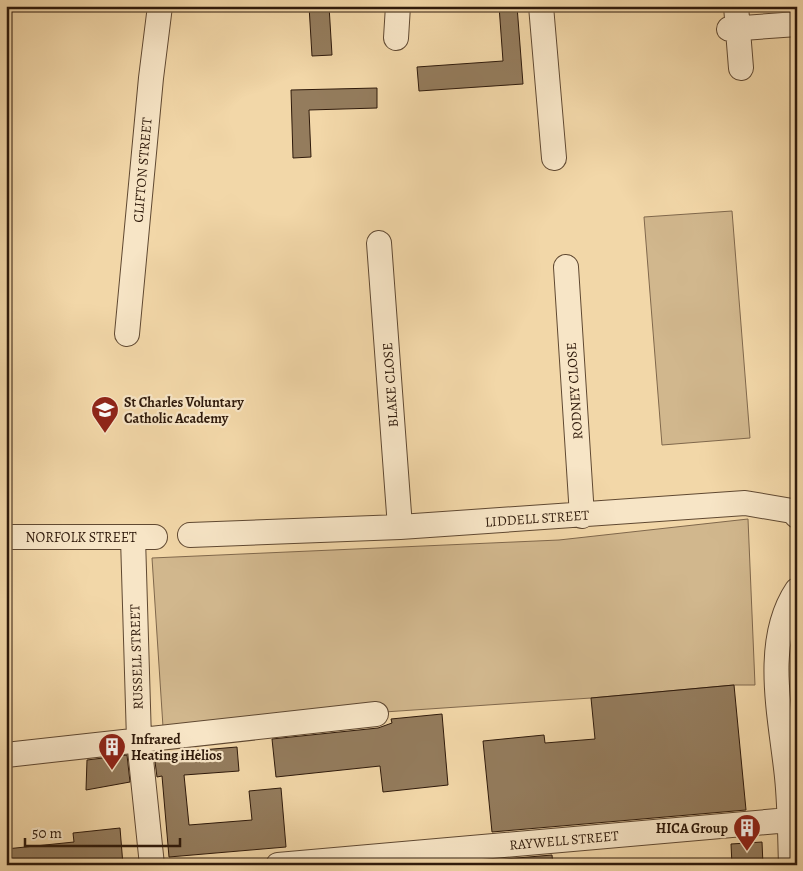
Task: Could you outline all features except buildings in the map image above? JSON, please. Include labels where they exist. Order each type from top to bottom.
[{"type":"street","name":"CLIFTON STREET","points":[[128,334],[151,78],[160,6]]},
{"type":"street","points":[[396,38],[398,6]]},
{"type":"street","points":[[541,6],[554,158]]},
{"type":"street","points":[[741,68],[735,21],[797,24]]},
{"type":"street","name":"BLAKE CLOSE","points":[[379,242],[400,527]]},
{"type":"street","name":"RODNEY CLOSE","points":[[566,267],[582,516]]},
{"type":"street","name":"LIDDELL STREET","points":[[190,535],[400,527],[582,516],[745,503],[792,511],[797,516]]},
{"type":"street","name":"NORFOLK STREET","points":[[6,537],[144,537]]},
{"type":"street","name":"RUSSELL STREET","points":[[144,537],[139,740],[152,865]]},
{"type":"street","points":[[791,865],[790,820],[792,777],[777,701],[777,650],[788,602],[797,590]]},
{"type":"street","points":[[6,755],[376,714]]},
{"type":"street","name":"RAYWELL STREET","points":[[278,865],[790,820]]},
{"type":"shaded area","points":[[732,211],[750,438],[662,445],[644,217]]},
{"type":"shaded area","points":[[748,519],[755,685],[163,727],[152,558],[559,540]]},
{"type":"place","name":"St Charles Voluntary Catholic Academy","points":[[105,434]]},
{"type":"place","name":"Infrared Heating iHelios","points":[[112,771]]},
{"type":"place","name":"HICA Group","points":[[747,852]]}]
